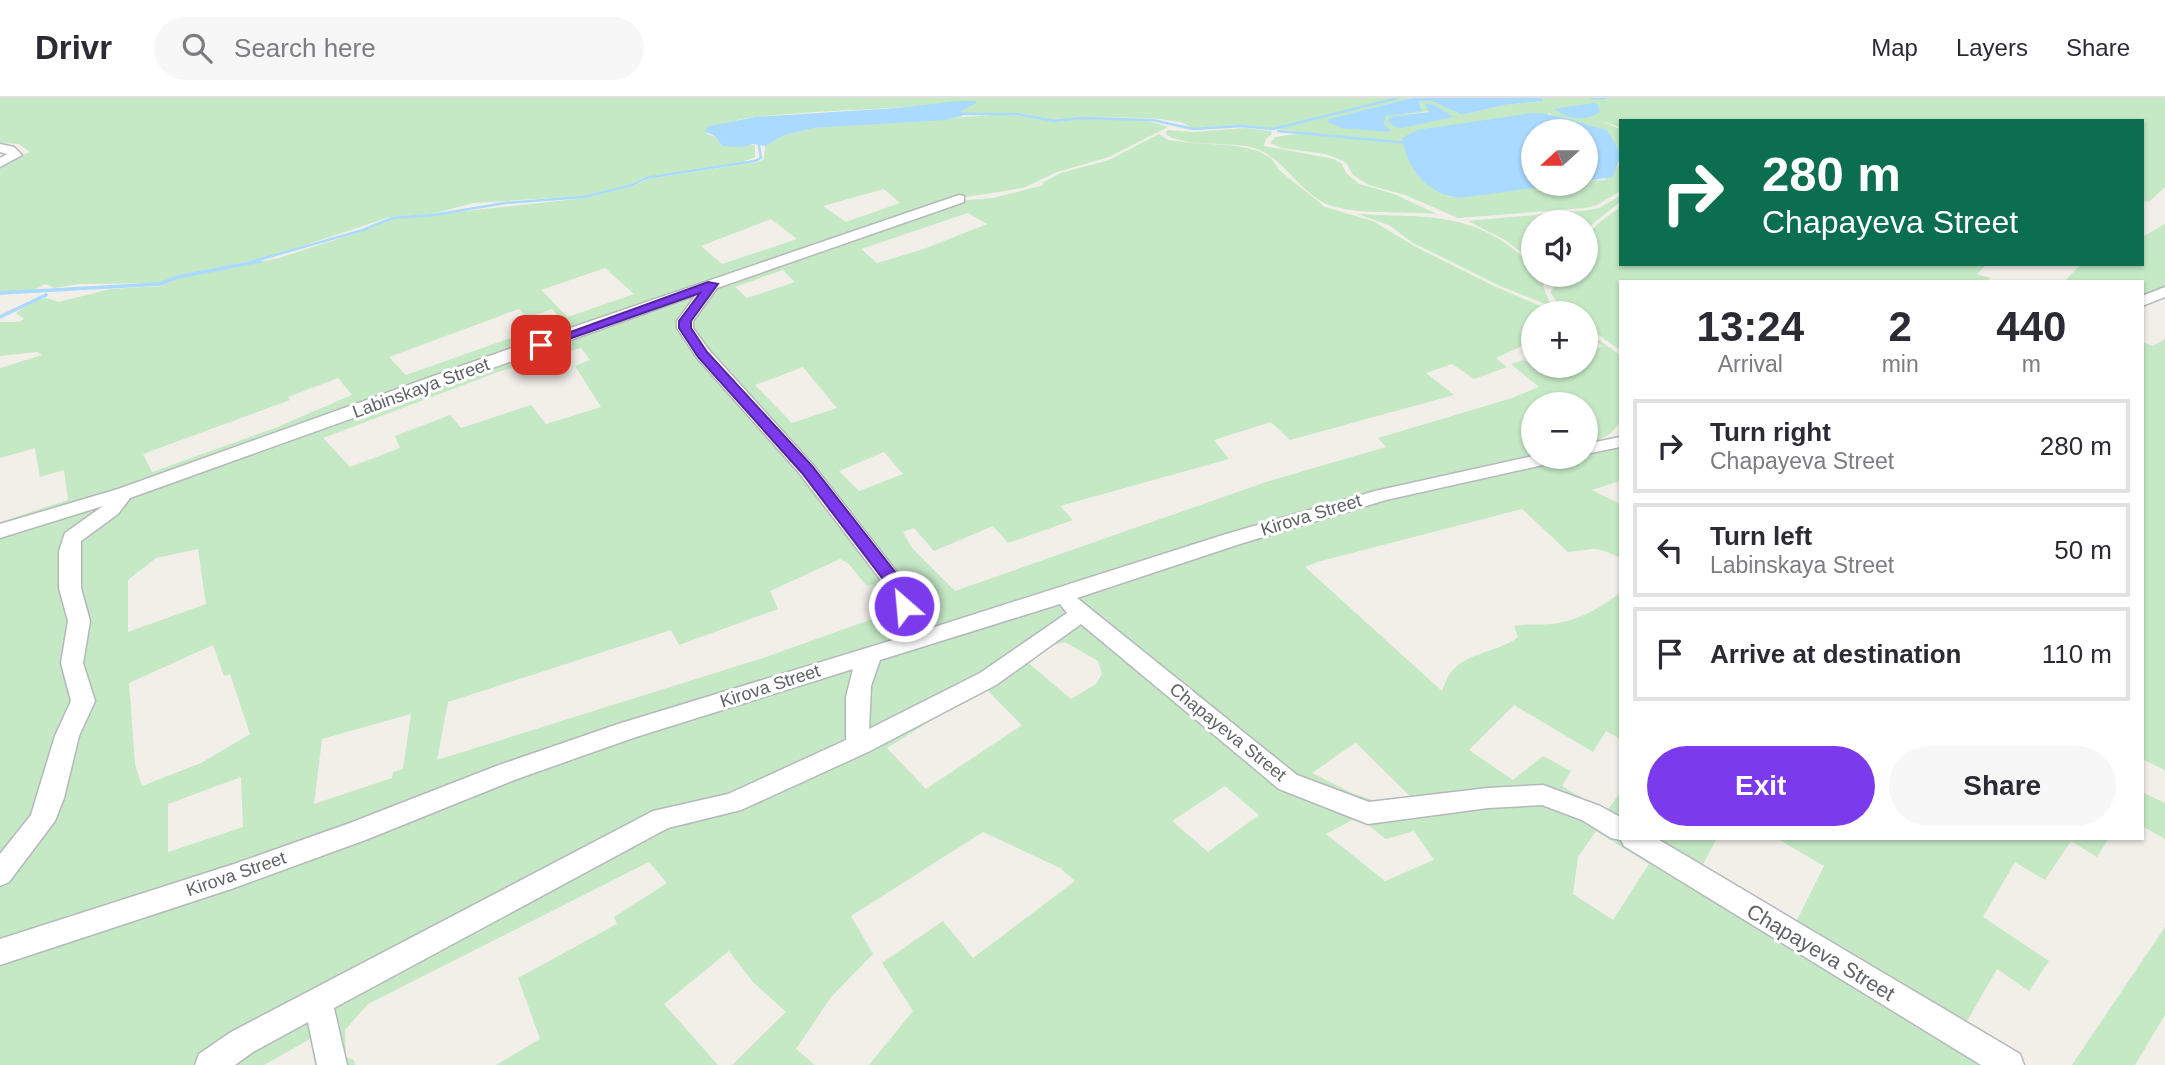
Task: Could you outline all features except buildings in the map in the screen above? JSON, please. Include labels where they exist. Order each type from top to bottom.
[{"type":"street","points":[[0,148],[10,150],[16,155],[0,163]]},
{"type":"street","name":"Labinskaya Street","points":[[0,531],[125,494],[712,284],[959,199]]},
{"type":"street","points":[[712,284],[685,321],[685,328],[703,354],[807,470],[900,590],[908,622],[919,638]]},
{"type":"street","points":[[2144,300],[2165,292]]},
{"type":"street","points":[[2144,308],[2165,312]]},
{"type":"street","points":[[1598,447],[1619,442]]},
{"type":"street","name":"Kirova Street","points":[[0,952],[234,876],[359,831],[508,772],[626,731],[1061,596],[1233,539],[1382,495],[1521,464]]},
{"type":"street","points":[[0,874],[42,821],[51,798],[67,736],[83,701],[72,663],[79,621],[70,588],[69,551],[72,538],[111,510],[125,494]]},
{"type":"street","name":"Chapayeva Street","points":[[1061,596],[1288,782],[1368,813],[1488,798],[1543,795],[1591,813],[1619,830]]},
{"type":"street","points":[[209,1065],[242,1042],[662,819],[732,803],[859,745],[988,679],[1082,613]]},
{"type":"street","points":[[859,745],[857,691],[862,669],[873,653]]},
{"type":"street","name":"Chapayeva Street","points":[[1636,840],[2009,1065]]},
{"type":"street","points":[[318,1002],[332,1065]]},
{"type":"green space","points":[[0,98],[1412,98],[1330,119],[1390,129],[1384,124],[1386,116],[1422,109],[1419,101],[1432,101],[1462,115],[1504,105],[1543,101],[1542,98],[2165,98],[2165,187],[2149,202],[2144,201],[2144,119],[1619,119],[1619,127],[1601,121],[1619,129],[1619,152],[1607,130],[1598,128],[1598,119],[1560,119],[1549,113],[1542,119],[1521,119],[1521,136],[1446,196],[1459,198],[1521,188],[1521,196],[1598,196],[1598,180],[1605,180],[1619,166],[1619,192],[1597,205],[1585,208],[1521,210],[1521,213],[1458,218],[1405,195],[1369,185],[1353,175],[1346,163],[1337,158],[1282,148],[1270,143],[1275,137],[1296,134],[1295,131],[1242,125],[1192,128],[1181,122],[1151,118],[1081,117],[1055,121],[1024,114],[962,114],[961,111],[975,101],[783,114],[709,126],[707,134],[716,137],[722,146],[755,145],[755,157],[742,162],[643,178],[631,184],[584,196],[473,203],[432,214],[390,217],[269,257],[159,283],[78,284],[54,288],[46,284],[33,290],[0,292],[0,166],[30,152],[19,144],[0,143]],"holes":[[[1426,103],[1453,117],[1394,127],[1394,116],[1430,111]]]},
{"type":"green space","points":[[1006,114],[1059,122],[1084,118],[1127,119],[1149,121],[1168,127],[1109,157],[1057,172],[1023,188],[960,198],[385,400],[0,529],[0,522],[68,500],[64,470],[40,477],[35,448],[0,458],[0,368],[42,355],[37,352],[0,356],[0,322],[19,322],[24,319],[16,313],[34,301],[46,298],[59,302],[110,289],[161,286],[180,278],[279,258],[392,219],[585,198],[633,186],[648,179],[758,162],[764,159],[765,146],[785,135],[814,128]],"holes":[[[884,189],[900,203],[846,222],[823,206]],[[771,219],[797,239],[722,264],[701,246]],[[605,268],[634,294],[568,317],[541,290]],[[519,309],[527,318],[552,309],[562,320],[406,375],[389,357]],[[338,378],[352,395],[275,428],[152,472],[143,454],[290,400],[288,397]]]},
{"type":"green space","points":[[1246,128],[1271,131],[1272,134],[1266,139],[1264,146],[1334,159],[1342,164],[1346,173],[1359,184],[1394,194],[1437,214],[1373,212],[1335,207],[1313,195],[1275,160],[1254,148],[1182,141],[1165,133],[1168,130],[1193,132]]},
{"type":"green space","points":[[1159,134],[1168,140],[1237,146],[1258,151],[1271,158],[1279,170],[1325,207],[1373,221],[1414,246],[1529,301],[1521,301],[1521,347],[1496,358],[1507,367],[1474,379],[1452,364],[1426,373],[1454,395],[1290,440],[1271,422],[1214,440],[1229,459],[1060,506],[1073,520],[1008,543],[993,526],[934,551],[914,528],[903,532],[912,548],[955,591],[1266,482],[1386,447],[1378,438],[1521,394],[1521,460],[1367,494],[930,630],[918,626],[687,328],[719,284],[957,201],[993,198],[1044,185],[1042,183],[1061,173],[1109,160]],"holes":[[[968,213],[987,224],[921,250],[877,263],[861,249]],[[783,270],[795,282],[747,298],[735,287]],[[803,367],[837,408],[792,423],[755,385]],[[884,452],[903,474],[859,491],[839,471]]]},
{"type":"green space","points":[[1619,197],[1619,203],[1598,219],[1598,210],[1589,210],[1599,208]]},
{"type":"green space","points":[[1619,209],[1619,266],[1985,266],[1977,274],[1990,278],[1619,280],[1619,349],[1598,334],[1598,301],[1556,301],[1550,292],[1554,287],[1598,287],[1598,224]]},
{"type":"green space","points":[[1357,214],[1451,220],[1492,235],[1521,256],[1521,287],[1543,287],[1549,301],[1538,301],[1500,286],[1413,243],[1389,225]]},
{"type":"green space","points":[[1521,216],[1521,252],[1505,240],[1468,221]]},
{"type":"green space","points":[[2165,224],[2165,290],[2144,297],[2144,280],[2066,280],[2079,266],[2144,266],[2144,236]]},
{"type":"green space","points":[[707,288],[682,321],[893,589],[911,637],[411,804],[0,946],[0,879],[43,825],[79,668],[71,549],[130,493]],"holes":[[[581,348],[590,360],[575,366],[601,407],[546,424],[531,405],[461,428],[450,415],[395,436],[400,448],[350,467],[323,438],[498,372]],[[198,549],[206,604],[128,632],[128,580],[156,558]],[[840,559],[848,563],[867,586],[873,584],[892,612],[763,658],[437,760],[448,702],[671,630],[679,645],[778,609],[770,591]],[[213,645],[224,676],[230,674],[250,734],[201,763],[142,786],[135,764],[129,683]],[[411,714],[403,769],[393,772],[392,778],[314,804],[322,739]],[[241,777],[243,827],[168,852],[168,804]]]},
{"type":"green space","points":[[1598,339],[1619,354],[1619,422],[1598,440],[1598,392],[1526,392],[1539,387],[1528,378],[1598,378],[1598,348],[1603,346]]},
{"type":"green space","points":[[2165,339],[2165,770],[2144,760],[2144,343],[2153,346]]},
{"type":"green space","points":[[1521,361],[1521,372],[1511,364]]},
{"type":"green space","points":[[1619,445],[1619,481],[1592,490],[1619,504],[1619,558],[1599,549],[1568,552],[1522,509],[1305,567],[1442,691],[1452,671],[1466,660],[1518,637],[1514,626],[1567,621],[1591,611],[1619,594],[1619,738],[1606,731],[1593,752],[1514,705],[1469,750],[1513,780],[1543,756],[1571,771],[1562,786],[1606,812],[1619,794],[1619,827],[1579,803],[1387,809],[1285,771],[1113,625],[1079,603],[1076,597],[1348,508],[1521,467],[1598,469],[1598,451]],"holes":[[[1356,743],[1414,800],[1387,805],[1352,793],[1312,773]]]},
{"type":"green space","points":[[117,498],[76,532],[79,703],[46,800],[0,868],[0,534]]},
{"type":"green space","points":[[1059,603],[1074,610],[981,678],[728,802],[661,817],[198,1065],[0,1065],[0,957],[552,761]]},
{"type":"green space","points":[[1082,618],[1338,810],[1535,800],[1597,824],[1619,840],[1623,840],[1991,1065],[869,1065],[913,1011],[882,963],[943,921],[973,958],[1075,881],[1060,868],[983,832],[851,916],[873,954],[831,997],[796,1049],[815,1065],[732,1065],[786,1012],[753,982],[729,951],[664,1004],[718,1065],[496,1065],[540,1039],[518,978],[617,924],[614,917],[667,883],[649,862],[368,1004],[345,1030],[346,1057],[354,1060],[355,1065],[315,1065],[310,1039],[264,1065],[220,1065],[664,823],[733,808]],"holes":[[[1065,642],[1098,661],[1102,674],[1096,684],[1071,699],[1026,661],[1049,646]],[[984,687],[1022,725],[926,789],[887,748]],[[1225,786],[1259,815],[1208,852],[1172,821]],[[1358,817],[1386,839],[1414,831],[1434,860],[1385,881],[1326,834]],[[1596,831],[1649,864],[1613,920],[1573,894],[1578,857]]]},
{"type":"green space","points":[[2144,793],[2165,803],[2165,839],[2144,827]]},
{"type":"green space","points":[[1640,840],[1716,840],[1701,868],[1795,924],[1824,866],[1779,840],[2108,840],[2097,857],[2071,841],[2045,880],[2015,862],[1983,917],[2049,961],[2029,991],[1997,969],[1963,1028],[2022,1065]]},
{"type":"green space","points":[[2165,927],[2165,1015],[2135,1065],[2072,1065]]},
{"type":"water","points":[[1412,98],[1542,98],[1543,101],[1504,105],[1462,115],[1432,101],[1419,101],[1422,111],[1386,116],[1384,124],[1391,130],[1387,132],[1342,128],[1328,122],[1329,119]]},
{"type":"water","points":[[960,101],[977,103],[961,111],[962,116],[944,120],[814,128],[785,135],[765,146],[722,146],[716,137],[705,131],[709,126],[755,117]]},
{"type":"water","points":[[1424,103],[1434,105],[1454,117],[1401,128],[1395,127],[1387,120],[1394,116],[1429,112]]},
{"type":"water","points":[[1598,104],[1600,112],[1582,118],[1565,116],[1554,109]]},
{"type":"water","points":[[1533,113],[1568,119],[1521,119],[1521,190],[1459,198],[1437,191],[1414,170],[1402,138],[1417,130]]},
{"type":"water","points":[[1598,127],[1607,130],[1619,153],[1613,177],[1598,179]]},
{"type":"waterway","points":[[962,114],[1016,114],[1055,121],[1082,118],[1153,120],[1193,129],[1241,126],[1273,129],[1398,98]]},
{"type":"waterway","points":[[1591,98],[1605,98]]},
{"type":"waterway","points":[[1278,131],[1408,143]]},
{"type":"waterway","points":[[251,262],[363,230],[392,218],[433,215],[505,203],[584,197],[632,185],[646,178],[755,161],[761,158],[759,146]]},
{"type":"waterway","points":[[0,293],[160,284],[178,277],[260,261]]},
{"type":"waterway","points":[[0,317],[46,295]]},
{"type":"route","points":[[541,345],[712,284],[685,321],[685,328],[703,354],[807,470],[900,590],[904,606]]}]
